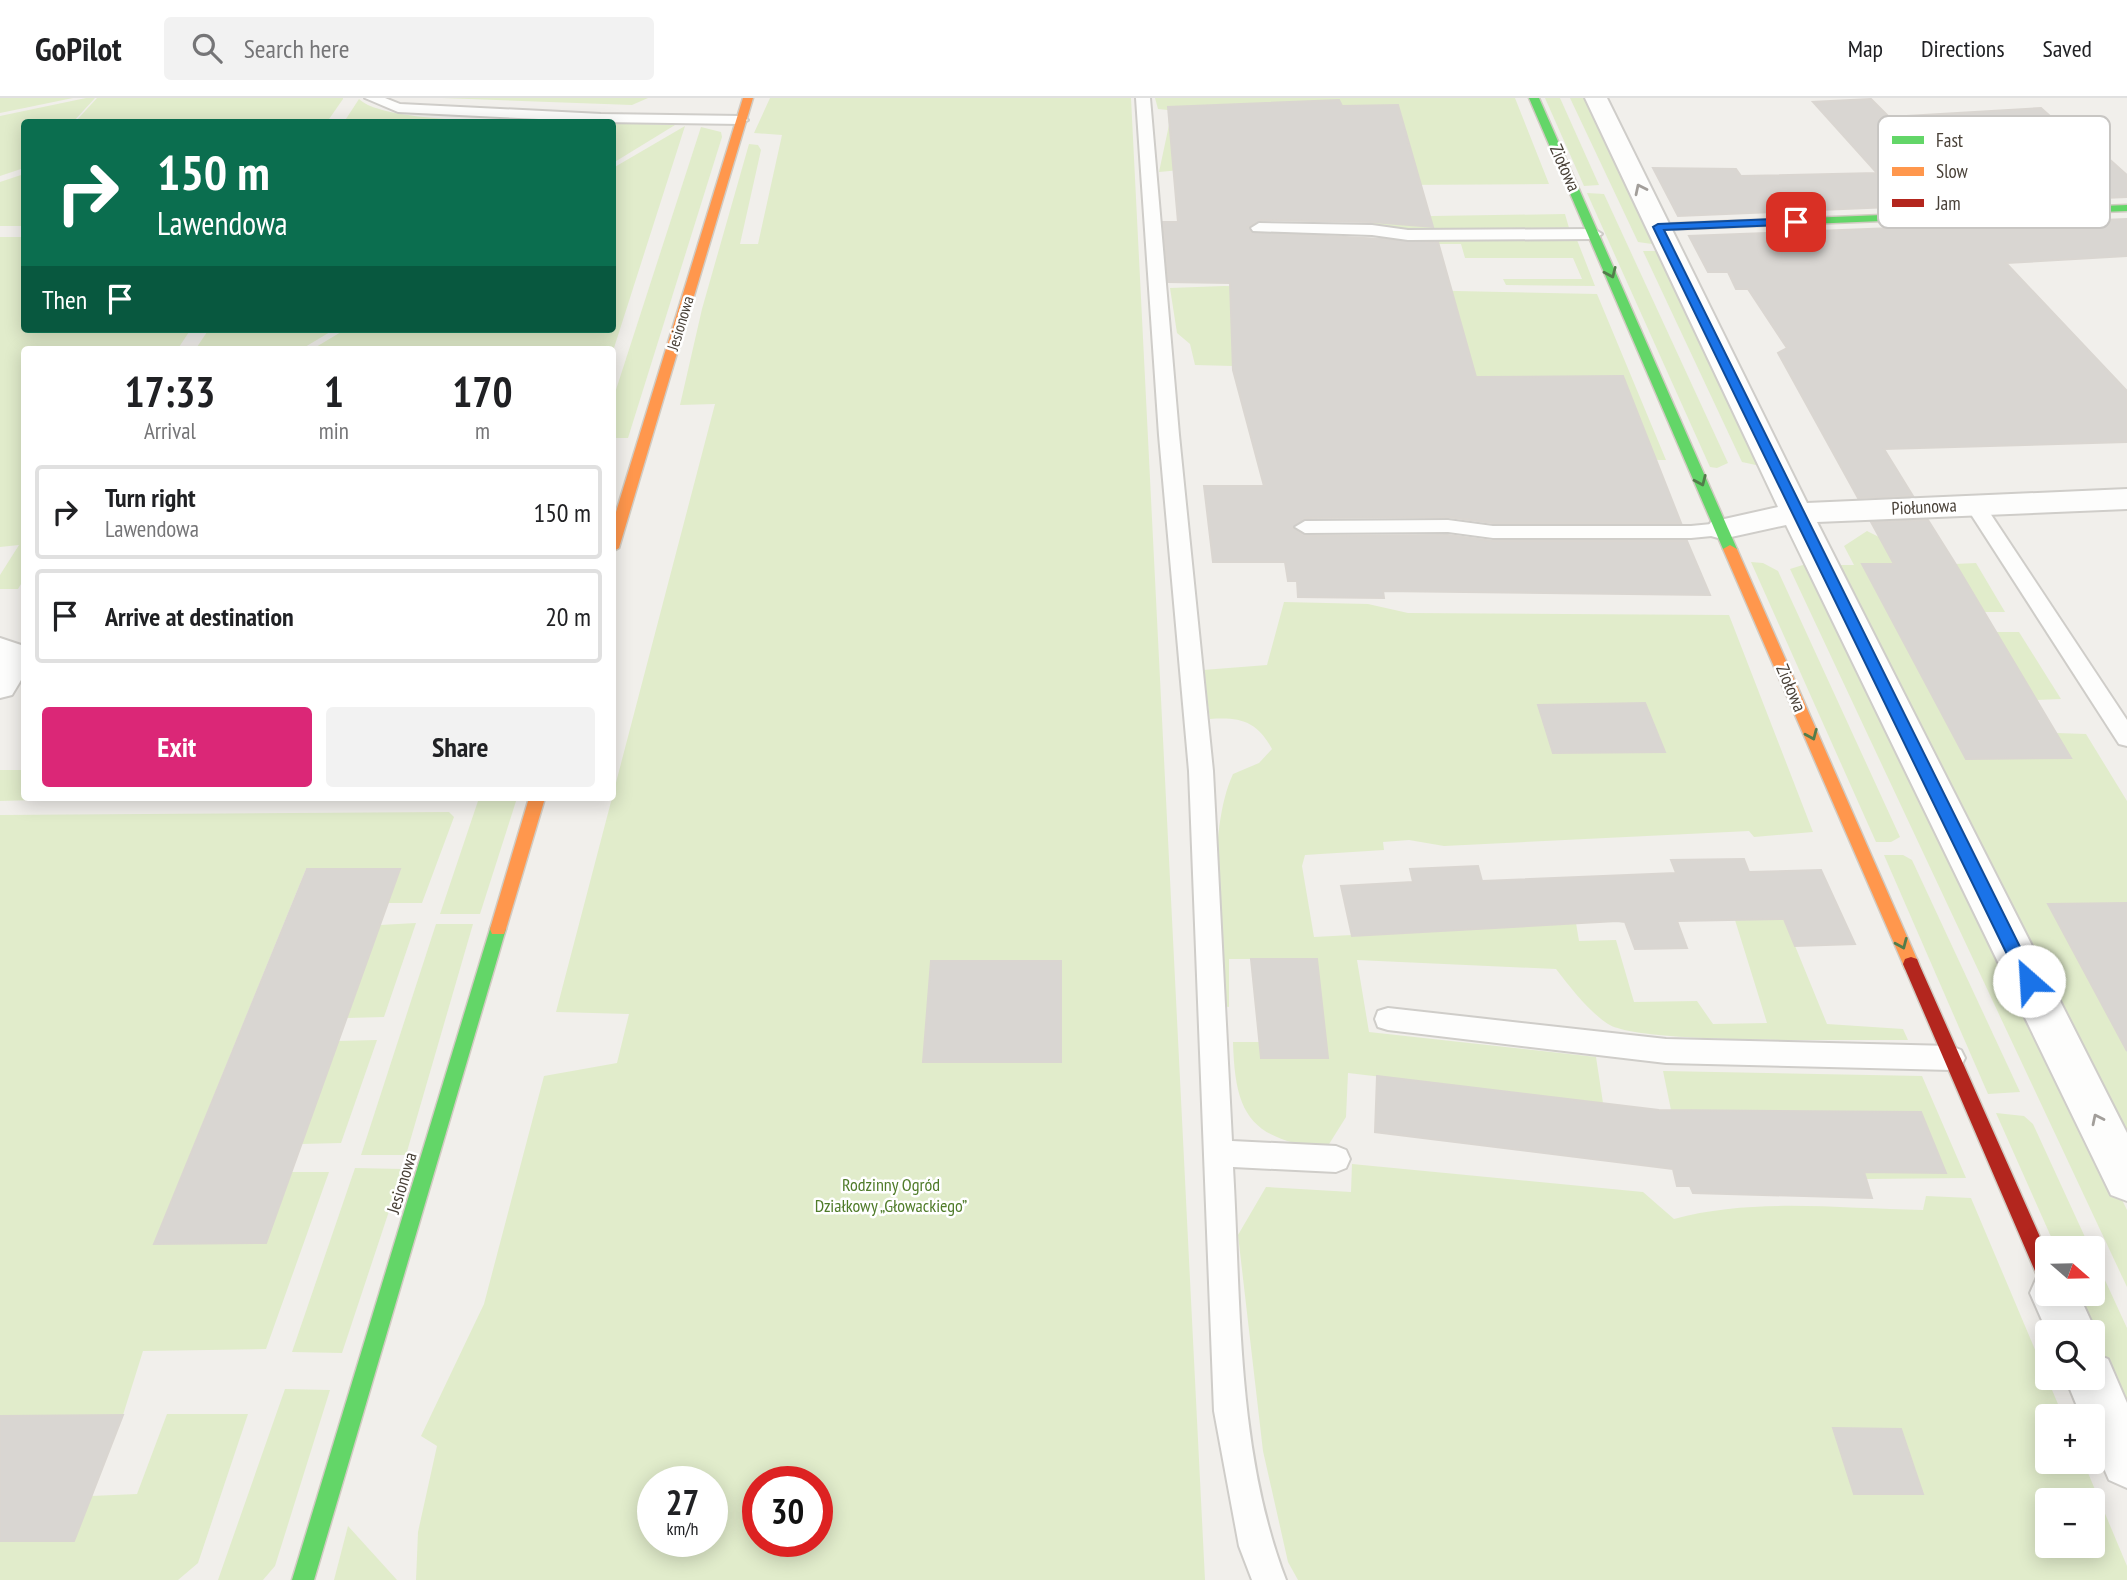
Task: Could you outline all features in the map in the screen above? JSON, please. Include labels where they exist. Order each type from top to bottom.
[{"type":"street","name":"Jesionowa","points":[[616,535],[748,98]]},
{"type":"street","name":"Ziołowa","points":[[1534,98],[2035,1249]]},
{"type":"street","points":[[1596,98],[1797,513],[2127,1180]]},
{"type":"street","points":[[1658,227],[1878,218]]},
{"type":"street","name":"Piołunowa","points":[[1722,529],[1797,513],[2127,499]]},
{"type":"street","points":[[0,650],[10,652],[17,659],[0,685]]},
{"type":"street","name":"Jesionowa","points":[[303,1580],[536,801]]},
{"type":"street","points":[[2096,1390],[2127,1462]]},
{"type":"lane","points":[[372,98],[398,108],[601,118],[741,120]]},
{"type":"lane","points":[[1143,98],[1168,421],[1201,771],[1230,1411],[1256,1546],[1269,1580]]},
{"type":"lane","points":[[1259,228],[1372,230],[1408,235],[1594,234]]},
{"type":"lane","points":[[1975,505],[2127,738]]},
{"type":"lane","points":[[1305,527],[1448,526],[1493,532],[1691,532],[1722,529]]},
{"type":"lane","points":[[1388,1019],[1666,1051],[1951,1058]]},
{"type":"lane","points":[[1218,1153],[1336,1159]]},
{"type":"green space","points":[[0,98],[73,98],[0,113]]},
{"type":"green space","points":[[95,98],[76,119],[21,119],[21,169],[0,176],[0,116]]},
{"type":"green space","points":[[97,98],[343,98],[329,119],[78,119]]},
{"type":"green space","points":[[442,98],[648,98],[632,105]]},
{"type":"green space","name":"Rodzinny Ogród Działkowy „Głowackiego”","points":[[770,98],[1131,98],[1205,1580],[416,1580],[418,1532],[437,1446],[421,1436],[484,1304],[544,1076],[617,1063],[629,1014],[556,1012],[611,801],[616,801],[616,783],[715,404],[680,405],[702,309],[749,144],[758,145],[761,150],[740,244],[758,244],[782,135],[754,133]]},
{"type":"green space","points":[[1155,98],[1515,98],[1549,184],[1395,185],[1202,168],[1159,172],[1169,125],[1168,110],[1158,109]]},
{"type":"green space","points":[[1545,98],[1560,98],[1599,185],[1584,186]]},
{"type":"green space","points":[[1570,98],[1588,98],[1659,245],[1638,242]]},
{"type":"green space","points":[[359,99],[375,108],[400,114],[450,119],[346,119]]},
{"type":"green space","points":[[616,123],[675,125],[616,161]]},
{"type":"green space","points":[[685,126],[615,346],[318,346],[339,333],[616,333],[616,166]]},
{"type":"green space","points":[[701,127],[721,132],[722,137],[628,438],[616,438],[616,390]]},
{"type":"green space","points":[[21,175],[21,226],[0,226],[0,182]]},
{"type":"green space","points":[[1587,193],[1604,194],[1728,463],[1717,468],[1710,467]]},
{"type":"green space","points":[[1565,214],[1569,228],[1397,229],[1373,224],[1369,217]]},
{"type":"green space","points":[[0,237],[21,237],[21,333],[188,333],[180,346],[21,346],[21,584],[18,589],[0,589],[0,575],[19,545],[0,547]]},
{"type":"green space","points":[[1417,238],[1577,240],[1595,286],[1506,285],[1503,279],[1582,279],[1573,258],[1465,258],[1461,244],[1423,244],[1414,247]]},
{"type":"green space","points":[[1643,251],[1662,251],[1765,467],[1742,462]]},
{"type":"green space","points":[[1224,286],[1597,294],[1666,460],[1476,459],[1233,366],[1195,365],[1190,344],[1177,333],[1170,288]]},
{"type":"green space","points":[[206,333],[328,333],[307,346],[198,346]]},
{"type":"green space","points":[[1867,531],[1879,537],[1894,564],[1863,564],[2070,757],[2056,733],[2086,734],[2127,801],[2127,903],[2048,904],[2127,1051],[2127,1140],[1839,565],[1854,565],[1844,546]]},
{"type":"green space","points":[[1751,562],[1763,563],[1778,571],[1900,837],[1891,842],[1876,842]]},
{"type":"green space","points":[[1976,563],[2005,612],[1984,612],[1955,564]]},
{"type":"green space","points":[[1806,564],[1959,865],[2127,1210],[2127,1287],[2105,1236],[1790,569]]},
{"type":"green space","points":[[1284,602],[1368,604],[1408,613],[1729,615],[1813,832],[1754,837],[1749,831],[1444,846],[1409,840],[1383,842],[1384,850],[1305,855],[1302,866],[1314,937],[1576,923],[1579,941],[1616,940],[1634,1002],[1697,1001],[1713,1024],[1767,1023],[1735,920],[1784,919],[1827,1024],[1903,1029],[1908,1040],[1704,1038],[1628,1031],[1608,1024],[1593,1012],[1556,969],[1357,960],[1369,1032],[1596,1057],[1603,1103],[1348,1073],[1346,1117],[1326,1149],[1301,1145],[1264,1130],[1252,1119],[1238,1089],[1233,1042],[1259,1042],[1261,1058],[1328,1058],[1316,959],[1229,959],[1229,1007],[1220,1006],[1216,887],[1219,826],[1233,774],[1259,763],[1272,749],[1260,732],[1247,723],[1230,719],[1210,719],[1203,670],[1267,665]]},
{"type":"green space","points":[[1996,632],[2019,632],[2061,699],[2036,700]]},
{"type":"green space","points":[[0,770],[21,770],[21,800],[0,801]]},
{"type":"green space","points":[[478,801],[516,801],[480,914],[440,914]]},
{"type":"green space","points":[[449,812],[454,817],[422,903],[388,903],[399,869],[306,869],[154,1243],[266,1243],[292,1172],[329,1172],[266,1349],[143,1351],[123,1415],[0,1416],[0,815]]},
{"type":"green space","points":[[1884,855],[1903,855],[1912,860],[2020,1092],[1988,1094]]},
{"type":"green space","points":[[416,923],[384,1017],[347,1018],[380,925]]},
{"type":"green space","points":[[436,924],[473,924],[406,1155],[361,1155]]},
{"type":"green space","points":[[377,1040],[341,1143],[301,1144],[338,1041]]},
{"type":"green space","points":[[1663,1071],[1922,1076],[1966,1178],[1866,1179],[1863,1172],[1946,1173],[1921,1112],[1671,1110]]},
{"type":"green space","points":[[1996,1113],[2024,1116],[2033,1124],[2084,1236],[2051,1236]]},
{"type":"green space","points":[[1352,1164],[1643,1192],[1674,1219],[1704,1212],[1766,1206],[1923,1210],[1926,1196],[1971,1198],[2035,1350],[2035,1390],[2052,1390],[2058,1404],[2035,1404],[2035,1474],[2088,1474],[2094,1488],[2035,1488],[2035,1558],[2105,1558],[2105,1514],[2127,1566],[2127,1580],[1298,1580],[1288,1562],[1263,1451],[1238,1235],[1266,1187],[1351,1192]]},
{"type":"green space","points":[[355,1168],[403,1169],[342,1353],[292,1352]]},
{"type":"green space","points":[[2105,1280],[2127,1328],[2127,1408],[2105,1358],[2105,1320],[2088,1320],[2082,1306],[2105,1306]]},
{"type":"green space","points":[[285,1389],[330,1390],[275,1566],[263,1580],[218,1580]]},
{"type":"green space","points":[[167,1414],[248,1414],[198,1563],[178,1580],[0,1580],[0,1541],[74,1541],[91,1496],[137,1494]]},
{"type":"green space","points":[[348,1526],[397,1580],[334,1580]]},
{"type":"building","points":[[1871,99],[1888,116],[1878,116],[1878,208],[1678,216],[1653,168],[1736,169],[1741,176],[1877,173],[1813,102]]},
{"type":"building","points":[[1339,100],[1342,106],[1398,105],[1433,227],[1372,222],[1259,220],[1248,227],[1251,232],[1438,242],[1476,377],[1623,376],[1681,523],[1493,523],[1448,517],[1305,518],[1293,528],[1305,536],[1448,535],[1493,541],[1687,541],[1710,595],[1383,591],[1384,598],[1298,597],[1297,581],[1288,581],[1285,562],[1213,562],[1204,486],[1264,486],[1233,370],[1230,283],[1168,282],[1163,222],[1178,222],[1168,107]]},
{"type":"building","points":[[2041,108],[2050,116],[1906,116]]},
{"type":"building","points":[[2110,160],[2127,175],[2127,197],[2110,198]]},
{"type":"building","points":[[2127,219],[2127,256],[2006,263],[2127,391],[2127,442],[1884,449],[1913,496],[1858,498],[1778,353],[1787,348],[1748,289],[1736,289],[1728,272],[1708,272],[1689,236],[1895,228],[2110,228],[2110,220]]},
{"type":"building","points":[[1928,520],[2071,758],[1966,759],[1862,564],[1894,564],[1871,522]]},
{"type":"building","points":[[1645,703],[1665,752],[1553,753],[1538,705]]},
{"type":"building","points":[[1744,859],[1749,872],[1821,870],[1855,944],[1795,946],[1784,919],[1677,921],[1687,948],[1635,949],[1625,922],[1617,921],[1352,936],[1341,886],[1413,882],[1410,869],[1478,866],[1482,881],[1676,873],[1671,860]]},
{"type":"building","points":[[307,869],[400,869],[266,1243],[154,1244]]},
{"type":"building","points":[[2127,903],[2127,1051],[2048,904]]},
{"type":"building","points":[[1251,959],[1317,959],[1328,1058],[1261,1058]]},
{"type":"building","points":[[931,961],[1061,961],[1061,1062],[923,1062]]},
{"type":"building","points":[[1377,1076],[1659,1110],[1921,1112],[1946,1173],[1864,1172],[1872,1198],[1693,1193],[1690,1186],[1677,1186],[1673,1169],[1375,1132]]},
{"type":"building","points":[[123,1415],[74,1541],[0,1541],[0,1416]]},
{"type":"building","points":[[1833,1428],[1901,1429],[1923,1494],[1854,1494]]},
{"type":"traffic: fast","points":[[1534,98],[1730,549]]},
{"type":"traffic: fast","points":[[2110,209],[2127,208]]},
{"type":"traffic: fast","points":[[1658,227],[1878,218]]},
{"type":"traffic: fast","points":[[303,1580],[498,929]]},
{"type":"traffic: slow","points":[[616,535],[748,98]]},
{"type":"traffic: slow","points":[[1730,549],[1911,964]]},
{"type":"traffic: slow","points":[[498,929],[536,801]]},
{"type":"traffic: jam","points":[[1911,964],[2035,1248]]},
{"type":"route","points":[[1796,222],[1658,227],[1776,472],[2029,981]]}]
